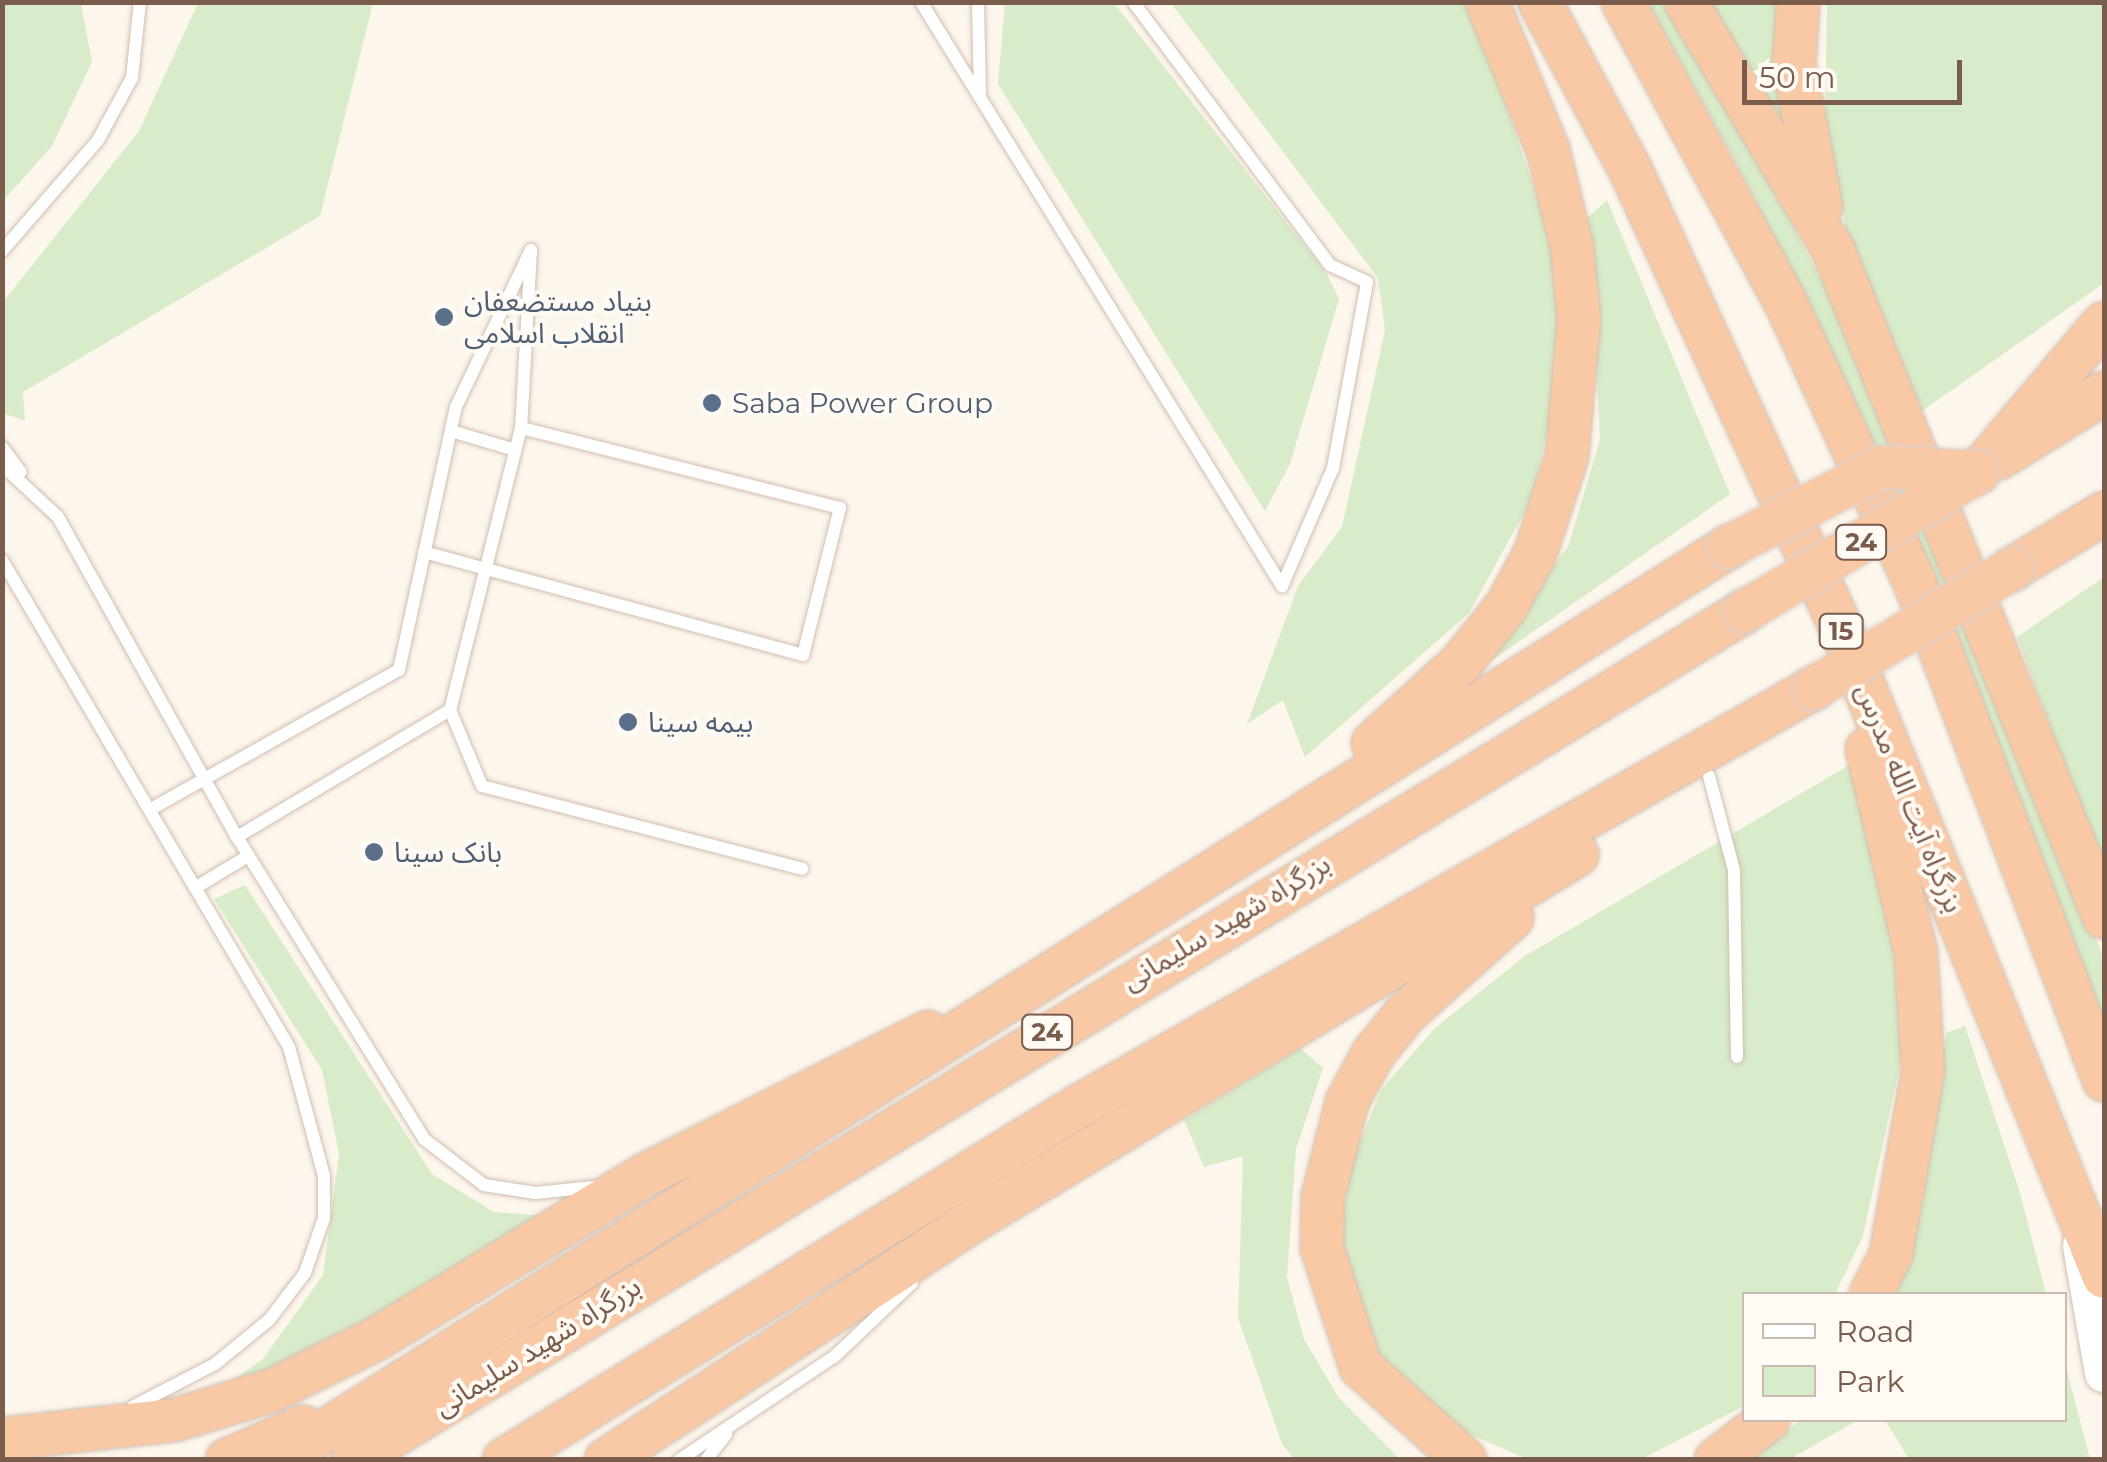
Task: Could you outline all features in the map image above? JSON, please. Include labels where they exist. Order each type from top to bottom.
[{"type":"highway","points":[[1285,822],[1461,663],[1506,607],[1556,501],[1577,354],[1572,247],[1548,150],[1486,2]]},
{"type":"highway","name":"بزرگراه آیت الله مدرس","points":[[1540,2],[1630,169],[1836,618],[2072,1189],[2104,1277]]},
{"type":"highway","points":[[1623,2],[1786,305],[1915,583],[2104,1080]]},
{"type":"highway","points":[[1686,2],[1833,250],[2104,917]]},
{"type":"highway","points":[[1798,2],[1798,97],[1833,250]]},
{"type":"highway","points":[[279,1460],[407,1377],[824,1124],[994,1006],[1728,547],[1883,467],[1978,472],[2104,323]]},
{"type":"highway","name":"بزرگراه شهید سلیمانی","points":[[353,1460],[2104,392]]},
{"type":"highway","points":[[504,1460],[1079,1106],[1814,688],[2104,513]]},
{"type":"highway","points":[[1836,618],[1922,1009],[1912,1164],[1891,1255],[1873,1292]]},
{"type":"highway","points":[[606,1460],[987,1212],[1709,776],[1814,688]]},
{"type":"highway","points":[[1466,1460],[1361,1367],[1322,1248],[1331,1150],[1347,1102],[1404,1014],[1598,843]]},
{"type":"highway","points":[[2,1439],[68,1435],[175,1420],[274,1390],[378,1338],[645,1176],[864,1058],[994,1006]]},
{"type":"highway","points":[[227,1460],[407,1377]]},
{"type":"highway","points":[[1716,1460],[1765,1422]]},
{"type":"main road","points":[[2072,1189],[2104,1373]]},
{"type":"lane","points":[[2,251],[98,140],[132,78],[140,2]]},
{"type":"lane","points":[[921,2],[1282,586],[1332,468],[1367,282],[1330,265],[1133,2]]},
{"type":"lane","points":[[978,2],[980,98]]},
{"type":"lane","points":[[2,265],[13,239]]},
{"type":"lane","points":[[151,810],[203,777],[399,670],[451,431],[530,250],[520,428],[450,710],[482,786],[802,869]]},
{"type":"lane","points":[[424,552],[802,655],[840,508],[520,428]]},
{"type":"lane","points":[[451,431],[515,450]]},
{"type":"lane","points":[[2,448],[58,517],[236,837],[389,1087],[451,1164],[484,1185],[535,1193],[645,1176]]},
{"type":"lane","points":[[2,465],[25,478]]},
{"type":"lane","points":[[2,560],[289,1046],[313,1109],[324,1218],[305,1273],[269,1320],[215,1364],[68,1435]]},
{"type":"lane","points":[[236,837],[450,710]]},
{"type":"lane","points":[[1709,776],[1734,870],[1737,1057]]},
{"type":"lane","points":[[194,888],[248,856]]},
{"type":"lane","points":[[679,1460],[835,1356],[987,1212]]},
{"type":"lane","points":[[706,1460],[734,1424]]},
{"type":"green space","points":[[3,2],[81,3],[92,62],[52,146],[3,201]]},
{"type":"green space","points":[[198,3],[373,3],[320,216],[23,392],[25,421],[3,413],[3,302],[139,131]]},
{"type":"green space","points":[[1005,3],[1114,3],[1327,274],[1339,299],[1290,464],[1265,511],[998,84]]},
{"type":"green space","points":[[1171,3],[1472,3],[1562,272],[1553,407],[1532,499],[1469,613],[1305,757],[1283,700],[1247,724],[1298,586],[1342,527],[1385,330],[1378,278]]},
{"type":"green space","points":[[1648,3],[1678,3],[1838,313],[2079,891],[2104,960],[2104,1023],[1948,625],[1750,188]]},
{"type":"green space","points":[[1711,3],[1778,3],[1794,154]]},
{"type":"green space","points":[[1827,3],[2104,3],[2104,283],[1922,411],[1849,242],[1825,127]]},
{"type":"green space","points":[[1607,200],[1730,494],[1464,680],[1568,547],[1600,440],[1588,217]]},
{"type":"green space","points":[[2104,577],[2104,872],[2017,637]]},
{"type":"green space","points":[[1851,764],[1894,947],[1901,1060],[1863,1236],[1836,1292],[1742,1292],[1742,1407],[1642,1459],[1527,1459],[1436,1420],[1383,1363],[1341,1242],[1350,1166],[1381,1090],[1435,1028],[1525,956]]},
{"type":"green space","points":[[245,885],[432,1174],[494,1212],[544,1216],[354,1332],[217,1392],[263,1359],[323,1275],[339,1154],[322,1070],[214,899]]},
{"type":"green space","points":[[1965,1026],[2020,1193],[2045,1292],[1891,1292],[1921,1211],[1946,1033]]},
{"type":"green space","points":[[1300,1048],[1323,1068],[1296,1149],[1287,1277],[1304,1339],[1339,1398],[1400,1459],[1294,1459],[1282,1444],[1238,1318],[1243,1156],[1204,1167],[1184,1120]]},
{"type":"green space","points":[[2067,1371],[2090,1459],[1909,1459],[1886,1422],[2067,1422]]},
{"type":"green space","points":[[1798,1422],[1855,1422],[1790,1459],[1752,1459]]},
{"type":"place","name":"بنیاد مستضعفان انقلاب اسلامی","points":[[444,317]]},
{"type":"place","name":"Saba Power Group","points":[[712,403]]},
{"type":"place","name":"بیمه سینا","points":[[628,722]]},
{"type":"place","name":"بانک سینا","points":[[374,852]]}]
